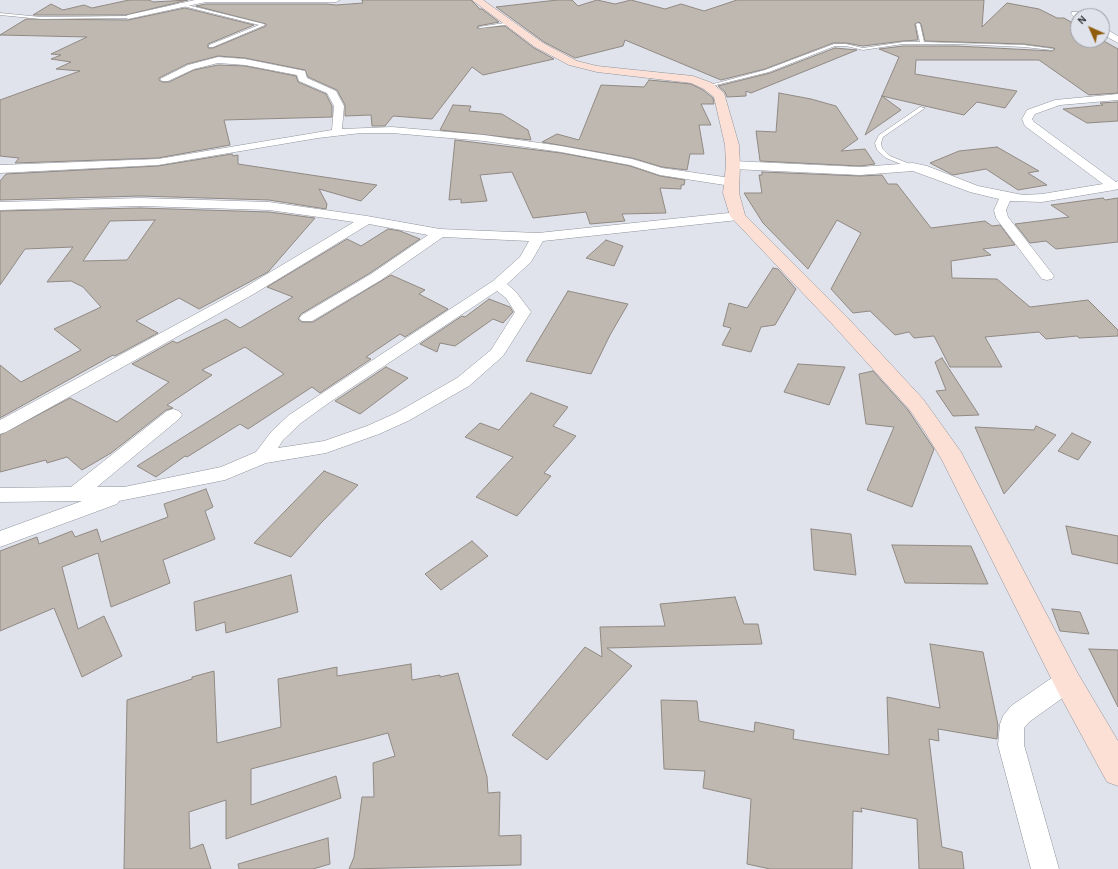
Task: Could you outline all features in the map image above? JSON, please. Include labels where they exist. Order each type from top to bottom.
[{"type":"street","points":[[128,17],[196,0],[336,0]]},
{"type":"street","points":[[477,0],[511,23],[539,45],[573,64],[597,70],[693,80],[708,86],[720,96],[732,144],[731,193],[738,216],[845,326],[916,404],[933,426],[954,458],[1067,681],[1118,772]]},
{"type":"street","points":[[165,79],[191,67],[218,60],[245,62],[302,74],[302,79],[332,91],[339,106],[336,120],[337,132]]},
{"type":"street","points":[[1116,185],[1029,124],[1027,119],[1028,114],[1031,112],[1059,102],[1118,97]]},
{"type":"street","points":[[0,169],[158,162],[337,132],[392,130],[492,139],[561,149],[632,162],[660,171],[732,173],[849,171],[913,167],[923,169],[974,189],[1006,197],[1042,198],[1116,185]]},
{"type":"street","points":[[1006,197],[1000,210],[1002,218],[1047,276]]},
{"type":"street","points":[[0,206],[140,202],[198,203],[292,208],[440,233],[538,237],[738,216]]},
{"type":"street","points":[[0,428],[247,292],[367,220]]},
{"type":"street","points":[[307,318],[376,277],[440,233]]},
{"type":"street","points":[[263,457],[277,436],[295,419],[324,398],[498,284],[526,259],[538,237]]},
{"type":"street","points":[[0,539],[65,514],[124,494],[225,473],[263,457],[326,447],[402,417],[463,382],[497,353],[523,312],[511,295],[498,284]]},
{"type":"street","points":[[77,493],[173,415]]},
{"type":"street","points":[[0,495],[77,493],[124,494]]},
{"type":"street","points":[[1045,869],[1011,745],[1012,724],[1020,714],[1067,681]]},
{"type":"lane","points":[[180,4],[263,25],[211,46]]},
{"type":"lane","points":[[0,14],[41,18],[128,17]]},
{"type":"lane","points":[[480,27],[511,23]]},
{"type":"lane","points":[[918,24],[922,43]]},
{"type":"lane","points":[[708,86],[767,71],[834,45],[846,45],[863,49],[903,42],[1024,46],[1052,49]]},
{"type":"lane","points":[[913,167],[888,156],[879,149],[878,143],[880,136],[922,108]]},
{"type":"building","points":[[129,0],[149,0],[153,2],[188,0],[126,15],[33,15],[51,4],[63,10],[84,5],[92,8]]},
{"type":"building","points":[[362,0],[471,0],[479,9],[482,9],[499,22],[478,26],[477,28],[505,26],[534,48],[554,59],[483,75],[472,67],[432,119],[393,116],[385,126],[372,126],[371,115],[345,116],[345,105],[337,90],[308,77],[305,70],[245,58],[218,56],[187,64],[159,78],[159,80],[162,82],[169,82],[194,70],[218,65],[245,66],[296,76],[298,82],[326,94],[332,106],[332,117],[224,120],[230,145],[158,158],[15,163],[19,158],[0,156],[0,100],[80,71],[56,69],[71,62],[51,59],[61,55],[51,54],[87,37],[0,35],[26,19],[128,20],[185,8],[254,25],[208,44],[208,48],[213,48],[266,26],[266,24],[196,6],[206,4],[336,5],[363,3]]},
{"type":"building","points":[[557,0],[572,0],[578,6],[597,0],[615,4],[631,0],[665,9],[681,4],[704,11],[737,0],[984,0],[982,27],[1007,3],[1039,9],[1057,18],[1064,18],[1070,21],[1070,48],[1110,48],[1110,44],[1118,49],[1118,93],[1089,95],[1039,60],[916,60],[915,74],[1017,91],[1005,108],[977,102],[964,115],[882,96],[899,57],[879,49],[903,46],[956,46],[1052,51],[1055,49],[1024,44],[925,41],[921,24],[919,22],[915,24],[918,40],[863,46],[846,43],[833,43],[765,69],[721,80],[625,40],[623,46],[575,58],[544,42],[496,7]]},
{"type":"building","points":[[835,48],[857,50],[751,93],[746,91],[746,96],[727,97],[725,92],[718,86],[770,73]]},
{"type":"building","points":[[649,80],[691,84],[703,90],[713,98],[714,104],[701,104],[711,125],[699,125],[704,154],[690,154],[687,170],[662,167],[632,158],[542,142],[557,134],[579,140],[601,85],[644,87]]},
{"type":"building","points":[[779,93],[811,99],[836,106],[858,139],[841,151],[865,149],[875,164],[860,166],[760,161],[756,131],[776,132]]},
{"type":"building","points":[[882,96],[901,110],[865,135]]},
{"type":"building","points":[[1118,102],[1118,121],[1087,123],[1063,109],[1103,105],[1100,103]]},
{"type":"building","points":[[453,105],[471,106],[469,111],[502,114],[528,130],[531,140],[440,130]]},
{"type":"building","points":[[455,140],[561,153],[630,166],[660,176],[685,180],[684,185],[681,185],[681,189],[660,188],[666,213],[622,214],[625,221],[590,224],[586,212],[533,218],[512,172],[480,175],[487,201],[461,203],[461,199],[449,200]]},
{"type":"building","points":[[997,147],[1039,171],[1028,173],[1047,185],[1018,190],[986,169],[953,175],[930,163],[959,151]]},
{"type":"building","points":[[232,154],[233,156],[238,155],[238,164],[377,185],[361,201],[319,189],[327,204],[326,209],[269,200],[140,196],[0,200],[0,181],[6,174],[158,166]]},
{"type":"building","points":[[762,172],[860,176],[882,175],[888,184],[897,184],[931,228],[985,221],[992,226],[1000,225],[1015,245],[983,249],[991,255],[951,261],[952,278],[997,279],[1030,307],[1088,300],[1118,330],[1118,336],[1079,338],[1077,336],[1046,339],[1039,332],[985,337],[1002,367],[950,367],[934,336],[914,338],[909,332],[895,335],[870,311],[853,313],[831,289],[861,233],[837,220],[808,269],[763,223],[744,193],[762,193],[759,175],[762,175]]},
{"type":"building","points":[[1103,198],[1105,200],[1118,198],[1118,242],[1056,249],[1046,241],[1030,243],[1015,224],[1069,217],[1051,205]]},
{"type":"building","points":[[140,208],[269,212],[315,218],[268,272],[199,309],[179,298],[136,321],[158,333],[115,356],[113,355],[0,418],[0,365],[21,382],[81,350],[54,329],[101,307],[83,287],[71,281],[47,282],[73,247],[25,249],[0,285],[0,211]],"holes":[[[155,220],[127,260],[83,261],[110,221]]]},
{"type":"building","points":[[388,229],[400,231],[420,239],[370,273],[301,314],[298,319],[302,322],[313,322],[391,275],[425,290],[419,294],[448,309],[405,337],[400,334],[366,357],[371,359],[320,393],[312,387],[248,429],[240,424],[187,457],[185,456],[156,477],[137,466],[284,374],[245,347],[202,370],[212,375],[167,405],[173,408],[166,410],[111,453],[82,470],[67,457],[47,463],[46,460],[0,472],[0,435],[70,398],[117,422],[169,382],[132,364],[173,341],[177,343],[226,319],[240,328],[293,297],[267,287],[347,239],[361,246]]},
{"type":"building","points":[[606,240],[623,246],[614,266],[586,258]]},
{"type":"building","points":[[773,268],[778,269],[796,289],[775,325],[761,327],[751,352],[722,345],[731,328],[723,326],[729,303],[747,308]]},
{"type":"building","points":[[568,291],[628,304],[610,335],[591,374],[526,361]]},
{"type":"building","points":[[489,299],[510,307],[513,312],[503,323],[493,319],[455,346],[440,343],[437,352],[420,344],[462,316],[465,317]]},
{"type":"building","points":[[942,358],[979,415],[953,416],[936,391],[946,390],[935,362]]},
{"type":"building","points":[[798,364],[845,367],[829,405],[784,392]]},
{"type":"building","points":[[386,367],[408,378],[360,414],[335,401]]},
{"type":"building","points":[[873,371],[908,410],[934,449],[912,507],[867,490],[894,427],[866,424],[859,374]]},
{"type":"building","points":[[531,393],[568,407],[553,426],[576,436],[544,473],[551,476],[517,516],[476,497],[513,457],[465,437],[480,423],[499,430]]},
{"type":"building","points":[[1036,426],[1056,435],[1004,494],[975,427],[1034,430]]},
{"type":"building","points":[[1072,433],[1091,442],[1078,460],[1058,451]]},
{"type":"building","points":[[324,471],[358,485],[291,557],[254,543]]},
{"type":"building","points":[[206,489],[213,507],[205,511],[215,539],[163,560],[170,583],[111,607],[98,553],[62,567],[78,629],[104,616],[122,656],[82,677],[54,608],[0,631],[0,551],[37,537],[39,544],[72,531],[75,537],[97,529],[101,542],[168,517],[164,504]]},
{"type":"building","points":[[1066,526],[1118,536],[1118,564],[1072,554]]},
{"type":"building","points":[[811,529],[851,534],[856,575],[814,570]]},
{"type":"building","points":[[472,541],[488,556],[441,590],[425,574]]},
{"type":"building","points":[[892,545],[971,546],[988,584],[905,583]]},
{"type":"building","points":[[291,575],[298,612],[226,633],[225,622],[196,631],[194,602]]},
{"type":"building","points":[[735,597],[744,624],[758,624],[762,644],[607,648],[632,666],[547,760],[512,735],[585,647],[602,657],[600,627],[665,626],[660,604]]},
{"type":"building","points":[[1052,609],[1080,612],[1089,634],[1060,631]]},
{"type":"building","points":[[930,644],[983,652],[998,725],[997,739],[938,729],[939,741],[929,739],[942,847],[962,852],[964,869],[919,869],[917,819],[861,808],[862,812],[853,811],[852,869],[770,869],[747,864],[751,799],[703,788],[705,771],[664,769],[661,700],[697,701],[699,721],[754,732],[755,722],[794,730],[793,739],[889,755],[887,697],[940,708]]},
{"type":"building","points":[[1089,649],[1118,650],[1118,707]]},
{"type":"building","points":[[411,664],[412,680],[440,675],[440,677],[458,673],[487,777],[488,793],[500,792],[499,836],[521,835],[521,865],[349,869],[354,857],[362,797],[374,797],[373,763],[395,756],[388,733],[251,769],[251,805],[336,776],[341,798],[226,839],[226,800],[189,812],[190,849],[203,844],[211,869],[124,869],[127,700],[192,679],[192,677],[214,671],[217,743],[281,727],[278,679],[337,667],[337,676]]},
{"type":"building","points":[[328,838],[330,864],[313,869],[239,869],[238,864]]}]
